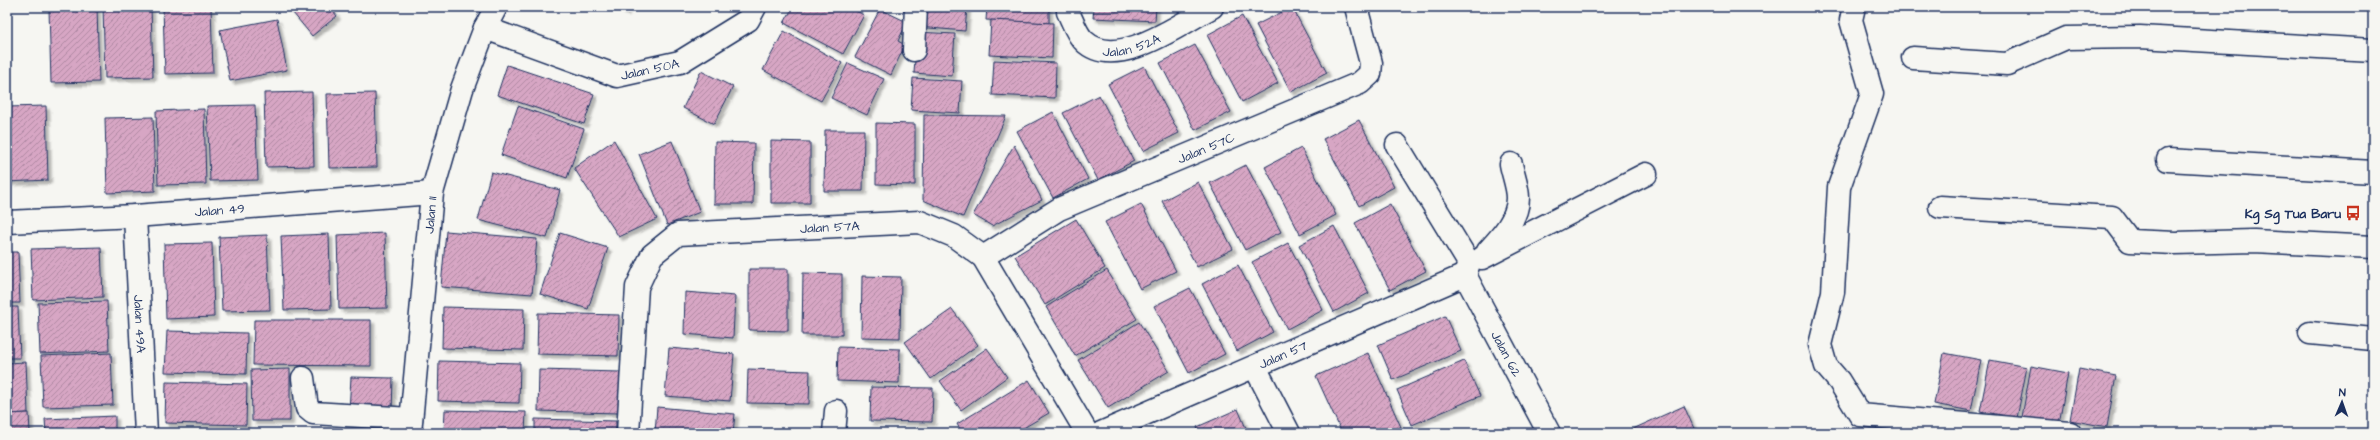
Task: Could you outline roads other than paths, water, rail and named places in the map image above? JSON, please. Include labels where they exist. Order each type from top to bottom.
[{"type":"street","name":"Jalan 11","points":[[410,426],[432,193],[462,89],[485,28],[496,7]]},
{"type":"street","name":"Jalan 50A","points":[[485,28],[617,76],[680,62],[748,20],[755,7]]},
{"type":"street","points":[[914,50],[916,7]]},
{"type":"street","name":"Jalan 52A","points":[[1068,7],[1068,12],[1083,41],[1100,52],[1132,50],[1212,7]]},
{"type":"street","name":"Jalan 57C","points":[[984,257],[1059,209],[1360,83],[1370,74],[1371,63],[1356,7]]},
{"type":"street","points":[[1854,7],[1851,20],[1872,94],[1839,188],[1833,292],[1820,345],[1826,366],[1839,381],[1860,415],[2070,433]]},
{"type":"street","points":[[1913,58],[2007,64],[2066,38],[2140,37],[2373,50]]},
{"type":"street","name":"Jalan 62","points":[[1397,145],[1472,266],[1549,433]]},
{"type":"street","points":[[2168,160],[2373,172]]},
{"type":"street","points":[[1472,266],[1507,230],[1516,207],[1518,198],[1511,164]]},
{"type":"street","name":"Jalan 57","points":[[1101,433],[1255,368],[1472,266],[1646,174]]},
{"type":"street","name":"Jalan 49","points":[[7,222],[134,216],[432,193]]},
{"type":"street","points":[[1940,207],[2112,217],[2130,241],[2175,243],[2254,241],[2373,247]]},
{"type":"street","name":"Jalan 49A","points":[[134,216],[146,433]]},
{"type":"street","name":"Jalan 57A","points":[[628,433],[637,287],[652,255],[678,234],[920,222],[954,236],[984,257],[1087,433]]},
{"type":"street","points":[[2310,333],[2373,339]]},
{"type":"street","points":[[1255,368],[1289,433]]},
{"type":"street","points":[[303,378],[307,408],[313,413],[410,426]]},
{"type":"street","points":[[834,433],[836,411]]},
{"type":"place","name":"Kg Sg Tua Baru","points":[[2353,213]]}]
